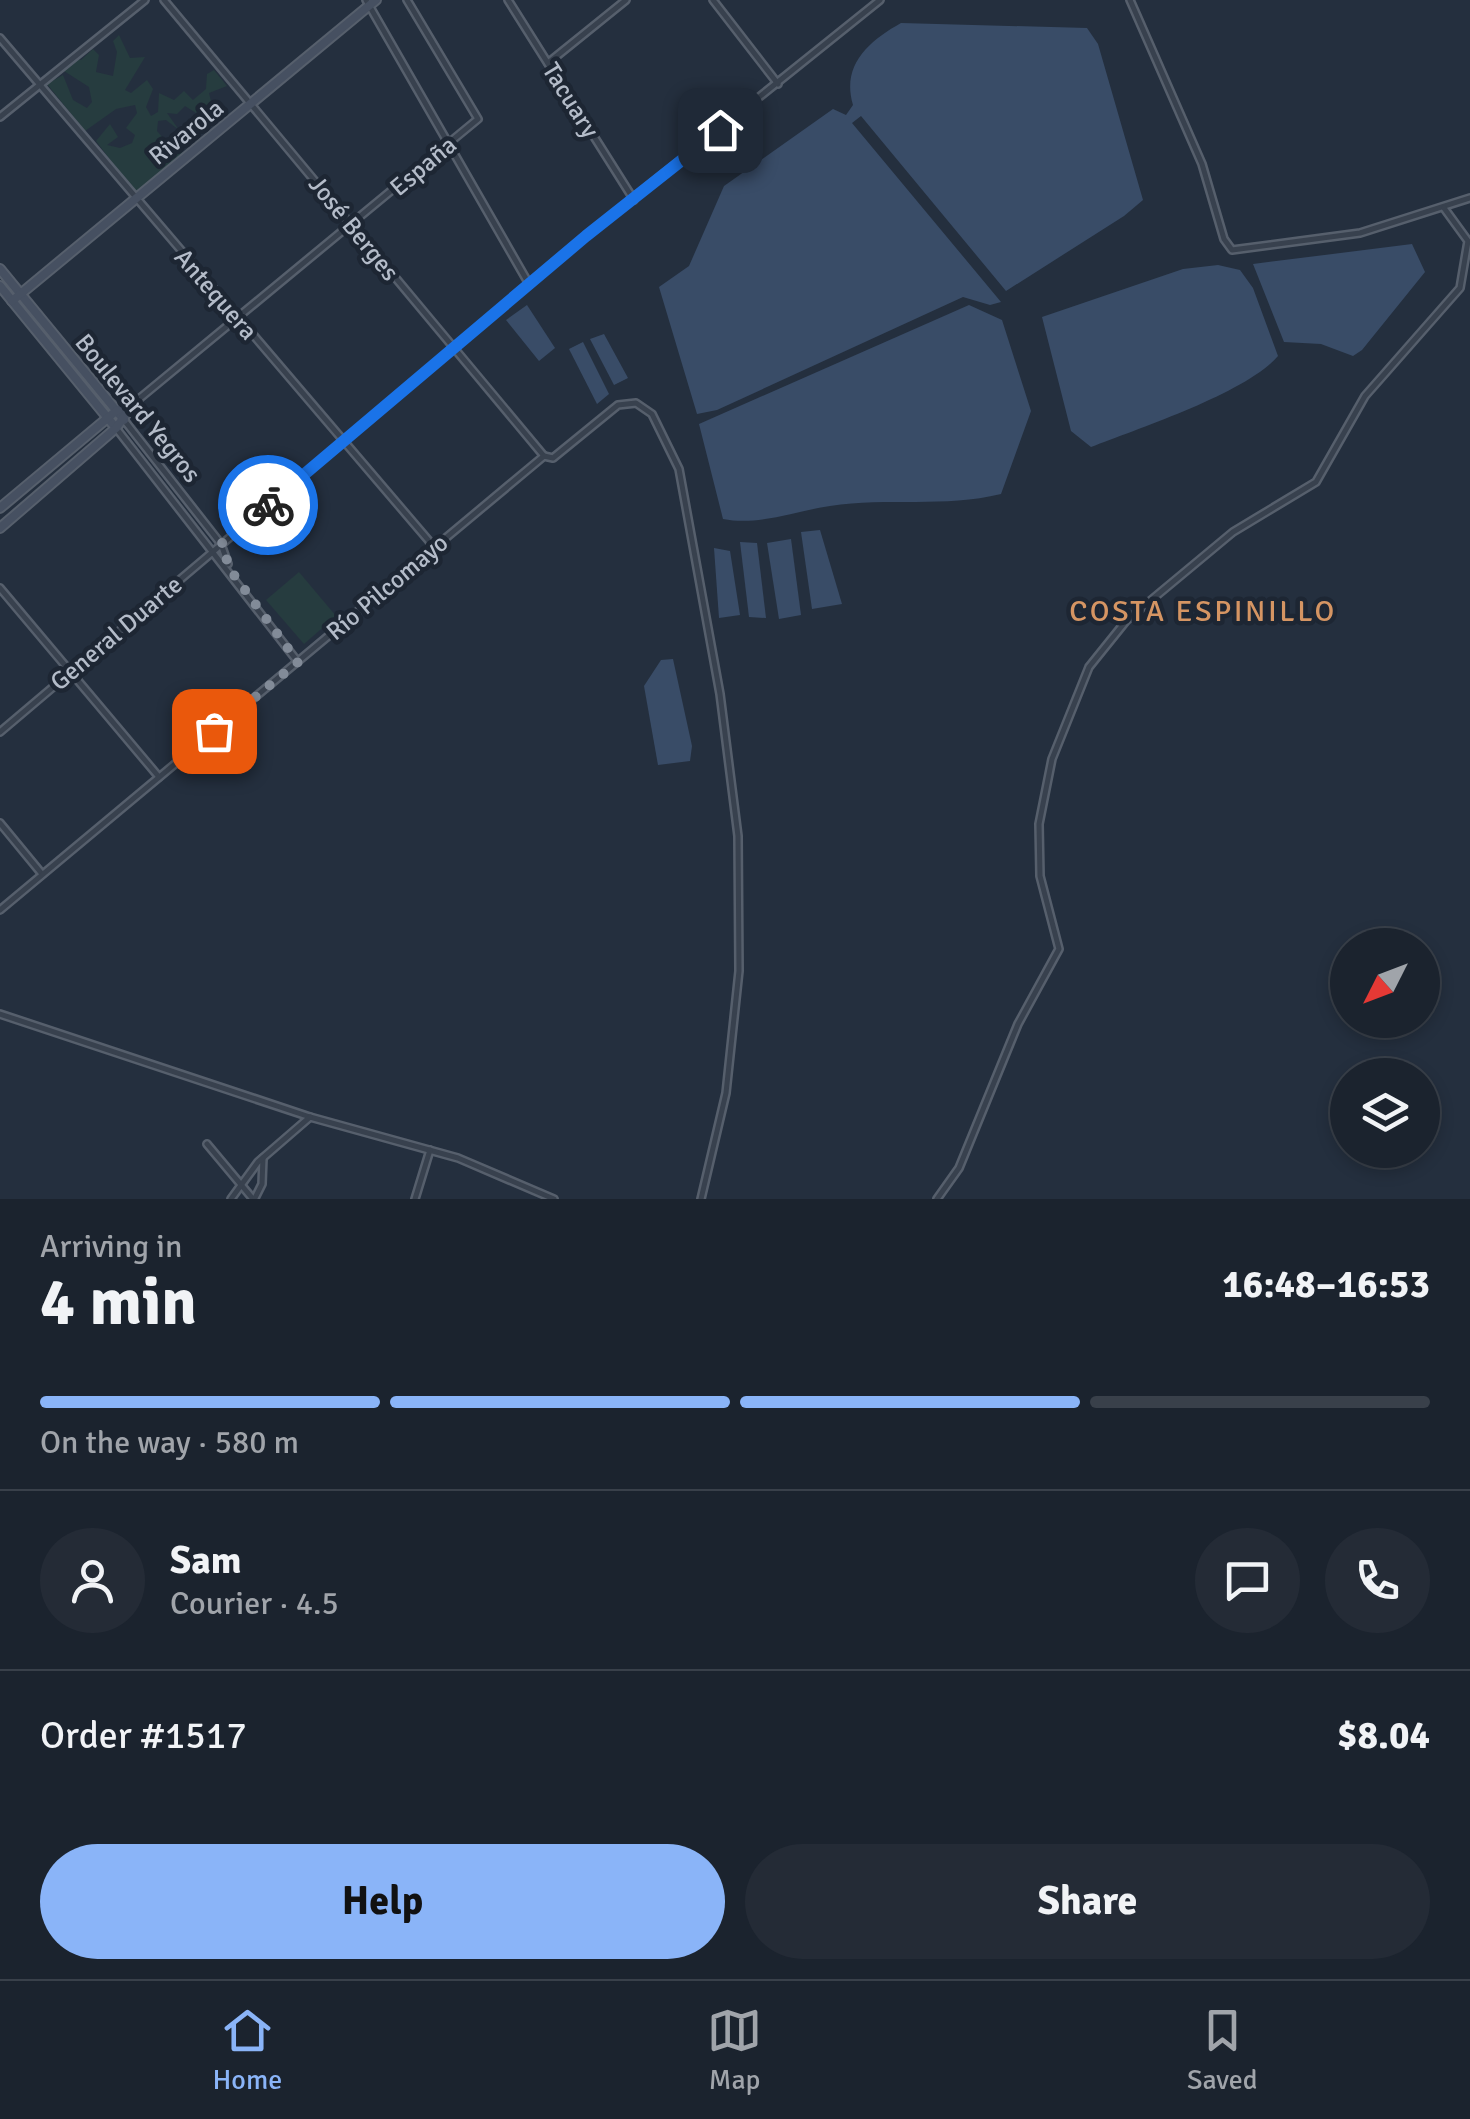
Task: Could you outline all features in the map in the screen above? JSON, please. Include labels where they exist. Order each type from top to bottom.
[{"type":"street","points":[[0,117],[145,0]]},
{"type":"street","name":"José Berges","points":[[164,0],[544,456]]},
{"type":"street","name":"España","points":[[134,403],[478,119],[408,0]]},
{"type":"street","name":"Tacuary","points":[[508,0],[634,200]]},
{"type":"street","points":[[548,64],[626,0]]},
{"type":"street","points":[[713,0],[778,84]]},
{"type":"street","name":"General Duarte","points":[[0,732],[529,284],[880,0]]},
{"type":"street","points":[[1130,0],[1202,164],[1224,239],[1232,250],[1360,233],[1470,198]]},
{"type":"street","points":[[371,2],[529,284]]},
{"type":"street","name":"Rivarola","points":[[12,301],[254,104],[371,2]]},
{"type":"street","name":"Antequera","points":[[0,38],[435,548]]},
{"type":"street","points":[[937,1199],[959,1168],[1018,1024],[1059,949],[1040,876],[1039,824],[1052,759],[1077,689],[1099,652],[1126,620],[1233,532],[1316,482],[1365,396],[1460,288],[1468,241],[1444,208]]},
{"type":"street","name":"Boulevard Yegros","points":[[0,269],[221,544],[231,571]]},
{"type":"street","name":"Boulevard Yegros","points":[[0,286],[231,571]]},
{"type":"street","points":[[0,508],[116,411],[134,403]]},
{"type":"street","points":[[0,528],[116,428],[134,403]]},
{"type":"street","name":"Río Pilcomayo","points":[[0,910],[544,456],[553,458],[618,405],[636,403],[652,414],[679,470],[720,694],[738,836],[739,970],[723,1110],[700,1199]]},
{"type":"street","points":[[231,571],[298,662]]},
{"type":"street","points":[[0,588],[159,777]]},
{"type":"street","points":[[0,823],[42,874]]},
{"type":"street","points":[[0,1014],[310,1117],[430,1150],[519,1181],[554,1199]]},
{"type":"street","points":[[231,1199],[263,1158],[310,1117]]},
{"type":"street","points":[[207,1144],[254,1199],[262,1184],[263,1158]]},
{"type":"street","points":[[415,1199],[430,1150]]},
{"type":"green space","points":[[119,35],[130,58],[145,57],[125,90],[131,93],[147,80],[153,89],[146,107],[151,116],[158,112],[159,93],[174,100],[184,91],[193,100],[206,89],[207,74],[214,70],[227,86],[209,93],[213,109],[201,105],[196,113],[185,106],[177,114],[167,113],[179,130],[166,120],[158,121],[157,131],[164,139],[180,134],[172,146],[186,154],[136,194],[96,141],[110,124],[118,137],[107,145],[120,148],[132,143],[135,135],[126,128],[137,113],[135,105],[116,109],[85,131],[47,84],[63,75],[73,100],[87,108],[92,102],[89,87],[64,71],[63,63],[69,57],[81,60],[93,49],[99,55],[96,72],[113,76],[117,52],[113,41]]},
{"type":"green space","points":[[299,572],[336,616],[304,644],[266,600]]},
{"type":"water","points":[[901,23],[1087,28],[1098,44],[1143,200],[1006,291],[861,116],[852,123],[1001,302],[990,305],[963,297],[717,410],[697,414],[659,287],[689,266],[724,186],[833,109],[846,115],[853,105],[850,91],[854,66],[869,46]]},
{"type":"water","points":[[1412,244],[1425,272],[1362,350],[1353,356],[1321,344],[1284,342],[1253,264]]},
{"type":"water","points":[[1218,265],[1240,270],[1253,288],[1278,356],[1263,370],[1217,396],[1091,447],[1071,431],[1042,317],[1183,269]]},
{"type":"water","points":[[527,305],[555,348],[539,361],[506,320]]},
{"type":"water","points":[[969,305],[1002,320],[1031,411],[1001,494],[958,501],[852,503],[750,521],[723,519],[699,424]]},
{"type":"water","points":[[604,334],[628,378],[614,385],[590,339]]},
{"type":"water","points":[[583,342],[609,394],[597,404],[569,349]]},
{"type":"water","points":[[820,530],[842,604],[812,609],[801,532]]},
{"type":"water","points":[[791,539],[801,615],[779,619],[767,543]]},
{"type":"water","points":[[740,542],[757,543],[766,618],[749,617]]},
{"type":"water","points":[[714,548],[730,551],[740,615],[719,618]]},
{"type":"water","points":[[673,659],[692,746],[690,761],[658,765],[644,686],[661,660]]},
{"type":"way so far","points":[[214,731],[298,662],[231,571],[221,544],[268,505]]},
{"type":"district","name":"COSTA ESPINILLO","points":[[1203,611]]},
{"type":"route","points":[[268,505],[586,236],[720,130]]}]
